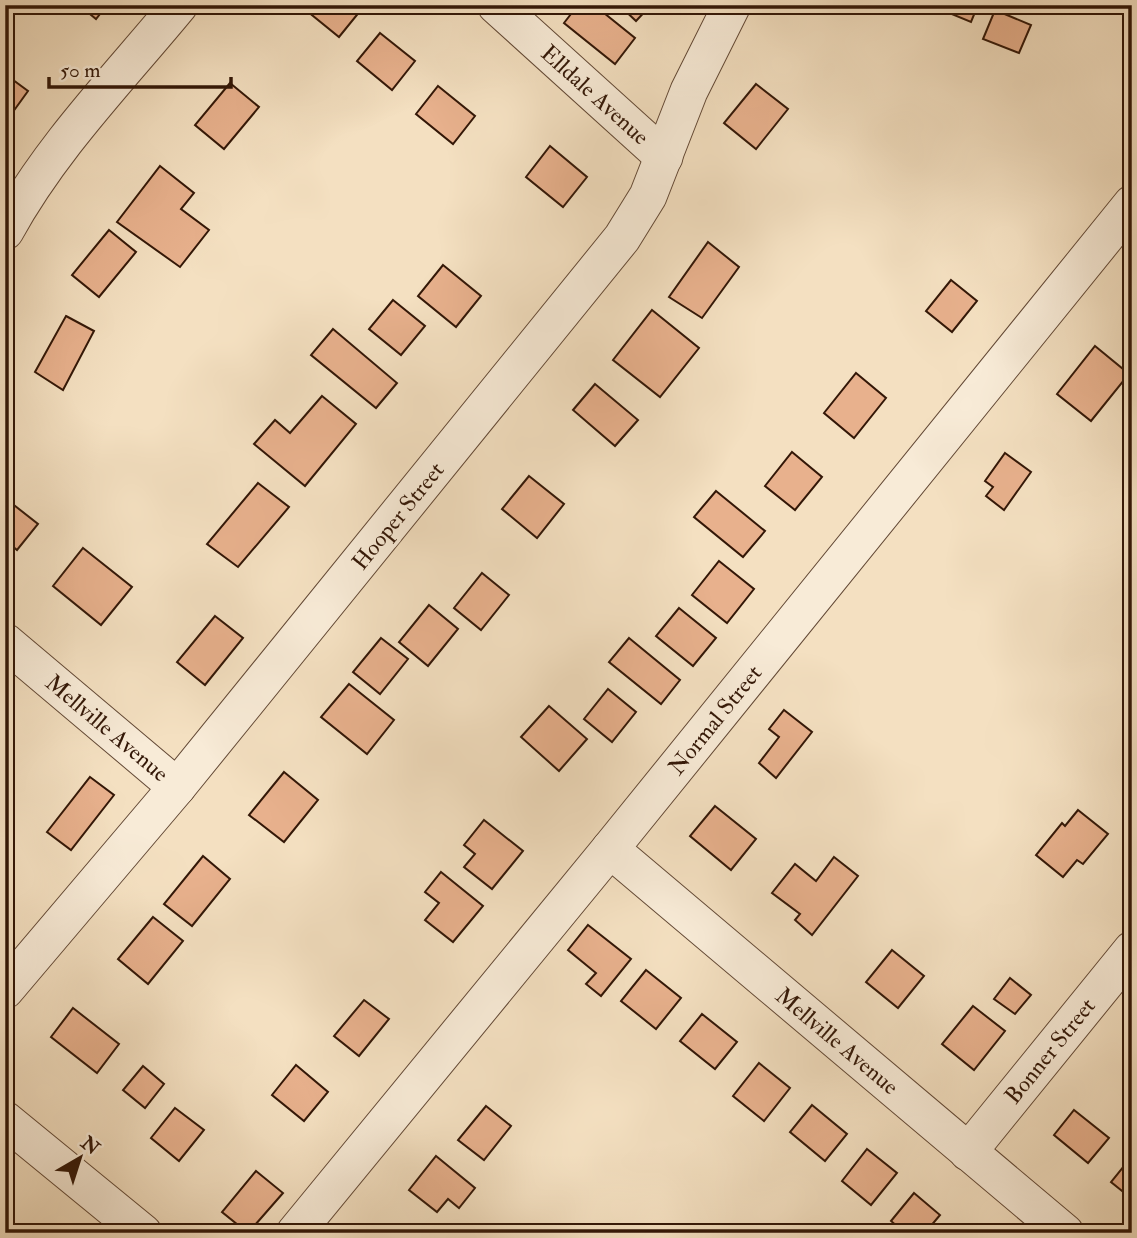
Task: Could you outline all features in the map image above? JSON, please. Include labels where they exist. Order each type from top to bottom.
[{"type":"street","points":[[5,231],[29,190],[68,134],[178,5]]},
{"type":"street","name":"Elldale Avenue","points":[[496,5],[664,157]]},
{"type":"street","name":"Hooper Street","points":[[5,990],[177,787],[584,289],[622,238],[648,196],[690,91],[732,5]]},
{"type":"street","name":"Normal Street","points":[[295,1233],[1132,204]]},
{"type":"street","name":"Mellville Avenue","points":[[5,642],[177,787]]},
{"type":"street","name":"Mellville Avenue","points":[[610,849],[1065,1233]]},
{"type":"street","name":"Bonner Street","points":[[968,1152],[1132,950]]},
{"type":"street","points":[[5,1120],[143,1233]]},
{"type":"building","points":[[79,5],[107,5],[96,19]]},
{"type":"building","points":[[311,5],[365,5],[339,37],[307,11]]},
{"type":"building","points":[[578,5],[594,5],[635,38],[615,64],[564,23]]},
{"type":"building","points":[[619,5],[651,5],[636,21]]},
{"type":"building","points":[[938,5],[978,5],[971,22],[937,8]]},
{"type":"building","points":[[995,10],[1031,25],[1019,53],[983,39]]},
{"type":"building","points":[[380,33],[415,61],[392,90],[357,61]]},
{"type":"building","points":[[5,74],[28,91],[5,123]]},
{"type":"building","points":[[230,83],[259,107],[224,149],[195,125]]},
{"type":"building","points":[[756,84],[788,109],[756,149],[724,123]]},
{"type":"building","points":[[438,86],[475,116],[453,144],[416,114]]},
{"type":"building","points":[[550,146],[587,177],[563,207],[526,177]]},
{"type":"building","points":[[160,166],[194,193],[181,209],[209,230],[180,267],[117,222]]},
{"type":"building","points":[[109,230],[136,252],[99,297],[72,275]]},
{"type":"building","points":[[708,242],[739,267],[702,318],[669,297]]},
{"type":"building","points":[[443,265],[481,296],[456,327],[418,296]]},
{"type":"building","points":[[951,280],[977,301],[952,332],[926,311]]},
{"type":"building","points":[[393,300],[425,326],[401,355],[369,329]]},
{"type":"building","points":[[652,310],[699,348],[660,397],[613,360]]},
{"type":"building","points":[[66,316],[94,331],[63,390],[35,372]]},
{"type":"building","points":[[333,329],[397,383],[376,408],[311,355]]},
{"type":"building","points":[[1095,346],[1129,374],[1091,421],[1057,394]]},
{"type":"building","points":[[856,373],[886,398],[854,438],[824,413]]},
{"type":"building","points":[[595,384],[638,420],[615,446],[573,410]]},
{"type":"building","points":[[322,396],[356,424],[305,486],[254,444],[275,420],[290,433]]},
{"type":"building","points":[[792,452],[822,477],[795,510],[765,486]]},
{"type":"building","points":[[1005,453],[1031,472],[1004,510],[986,496],[993,487],[985,481]]},
{"type":"building","points":[[529,476],[564,504],[537,538],[502,509]]},
{"type":"building","points":[[258,483],[289,507],[238,567],[207,544]]},
{"type":"building","points":[[716,491],[765,531],[743,557],[694,517]]},
{"type":"building","points":[[5,498],[38,524],[17,550],[5,540]]},
{"type":"building","points":[[83,548],[132,587],[101,625],[53,586]]},
{"type":"building","points":[[719,561],[754,589],[727,623],[692,595]]},
{"type":"building","points":[[482,573],[509,595],[481,630],[454,608]]},
{"type":"building","points":[[429,605],[458,629],[428,666],[399,642]]},
{"type":"building","points":[[679,608],[716,638],[693,666],[656,636]]},
{"type":"building","points":[[215,616],[243,638],[205,685],[177,662]]},
{"type":"building","points":[[381,638],[408,659],[380,694],[353,672]]},
{"type":"building","points":[[629,638],[680,680],[661,704],[609,662]]},
{"type":"building","points":[[349,684],[394,720],[367,754],[321,717]]},
{"type":"building","points":[[608,689],[636,712],[612,742],[584,719]]},
{"type":"building","points":[[549,706],[587,739],[559,771],[521,737]]},
{"type":"building","points":[[784,710],[812,732],[776,778],[759,763],[779,737],[769,729]]},
{"type":"building","points":[[284,772],[318,800],[284,842],[249,815]]},
{"type":"building","points":[[90,777],[114,795],[71,850],[47,832]]},
{"type":"building","points":[[715,806],[756,839],[731,870],[690,836]]},
{"type":"building","points":[[1078,810],[1108,834],[1083,864],[1077,860],[1063,877],[1036,855],[1062,823],[1065,826]]},
{"type":"building","points":[[484,820],[523,851],[492,889],[464,867],[475,854],[464,845]]},
{"type":"building","points":[[203,856],[230,879],[192,926],[164,904]]},
{"type":"building","points":[[834,857],[858,876],[812,935],[795,920],[800,914],[772,893],[795,864],[816,881]]},
{"type":"building","points":[[441,872],[483,906],[453,942],[425,920],[439,903],[425,892]]},
{"type":"building","points":[[153,917],[183,941],[148,984],[118,959]]},
{"type":"building","points":[[588,925],[631,959],[601,996],[586,984],[596,973],[568,950]]},
{"type":"building","points":[[892,950],[924,976],[898,1008],[866,982]]},
{"type":"building","points":[[646,970],[681,998],[656,1029],[621,1001]]},
{"type":"building","points":[[1010,978],[1031,995],[1015,1014],[994,999]]},
{"type":"building","points":[[364,1000],[389,1019],[359,1056],[334,1036]]},
{"type":"building","points":[[973,1006],[1005,1031],[974,1070],[942,1044]]},
{"type":"building","points":[[73,1008],[119,1044],[97,1073],[51,1037]]},
{"type":"building","points":[[702,1014],[737,1042],[715,1069],[680,1041]]},
{"type":"building","points":[[759,1063],[790,1088],[764,1121],[733,1096]]},
{"type":"building","points":[[296,1065],[328,1092],[304,1121],[272,1095]]},
{"type":"building","points":[[143,1066],[164,1084],[145,1108],[123,1090]]},
{"type":"building","points":[[812,1105],[847,1134],[825,1161],[790,1132]]},
{"type":"building","points":[[486,1106],[511,1126],[484,1160],[458,1140]]},
{"type":"building","points":[[175,1108],[204,1130],[179,1161],[151,1138]]},
{"type":"building","points":[[1074,1110],[1109,1138],[1088,1163],[1054,1135]]},
{"type":"building","points":[[867,1149],[897,1173],[871,1205],[842,1181]]},
{"type":"building","points":[[436,1156],[475,1188],[459,1208],[448,1199],[437,1212],[409,1190]]},
{"type":"building","points":[[1132,1156],[1132,1199],[1111,1182]]},
{"type":"building","points":[[256,1171],[283,1193],[248,1233],[222,1212]]},
{"type":"building","points":[[914,1193],[940,1215],[925,1233],[905,1233],[891,1221]]}]
